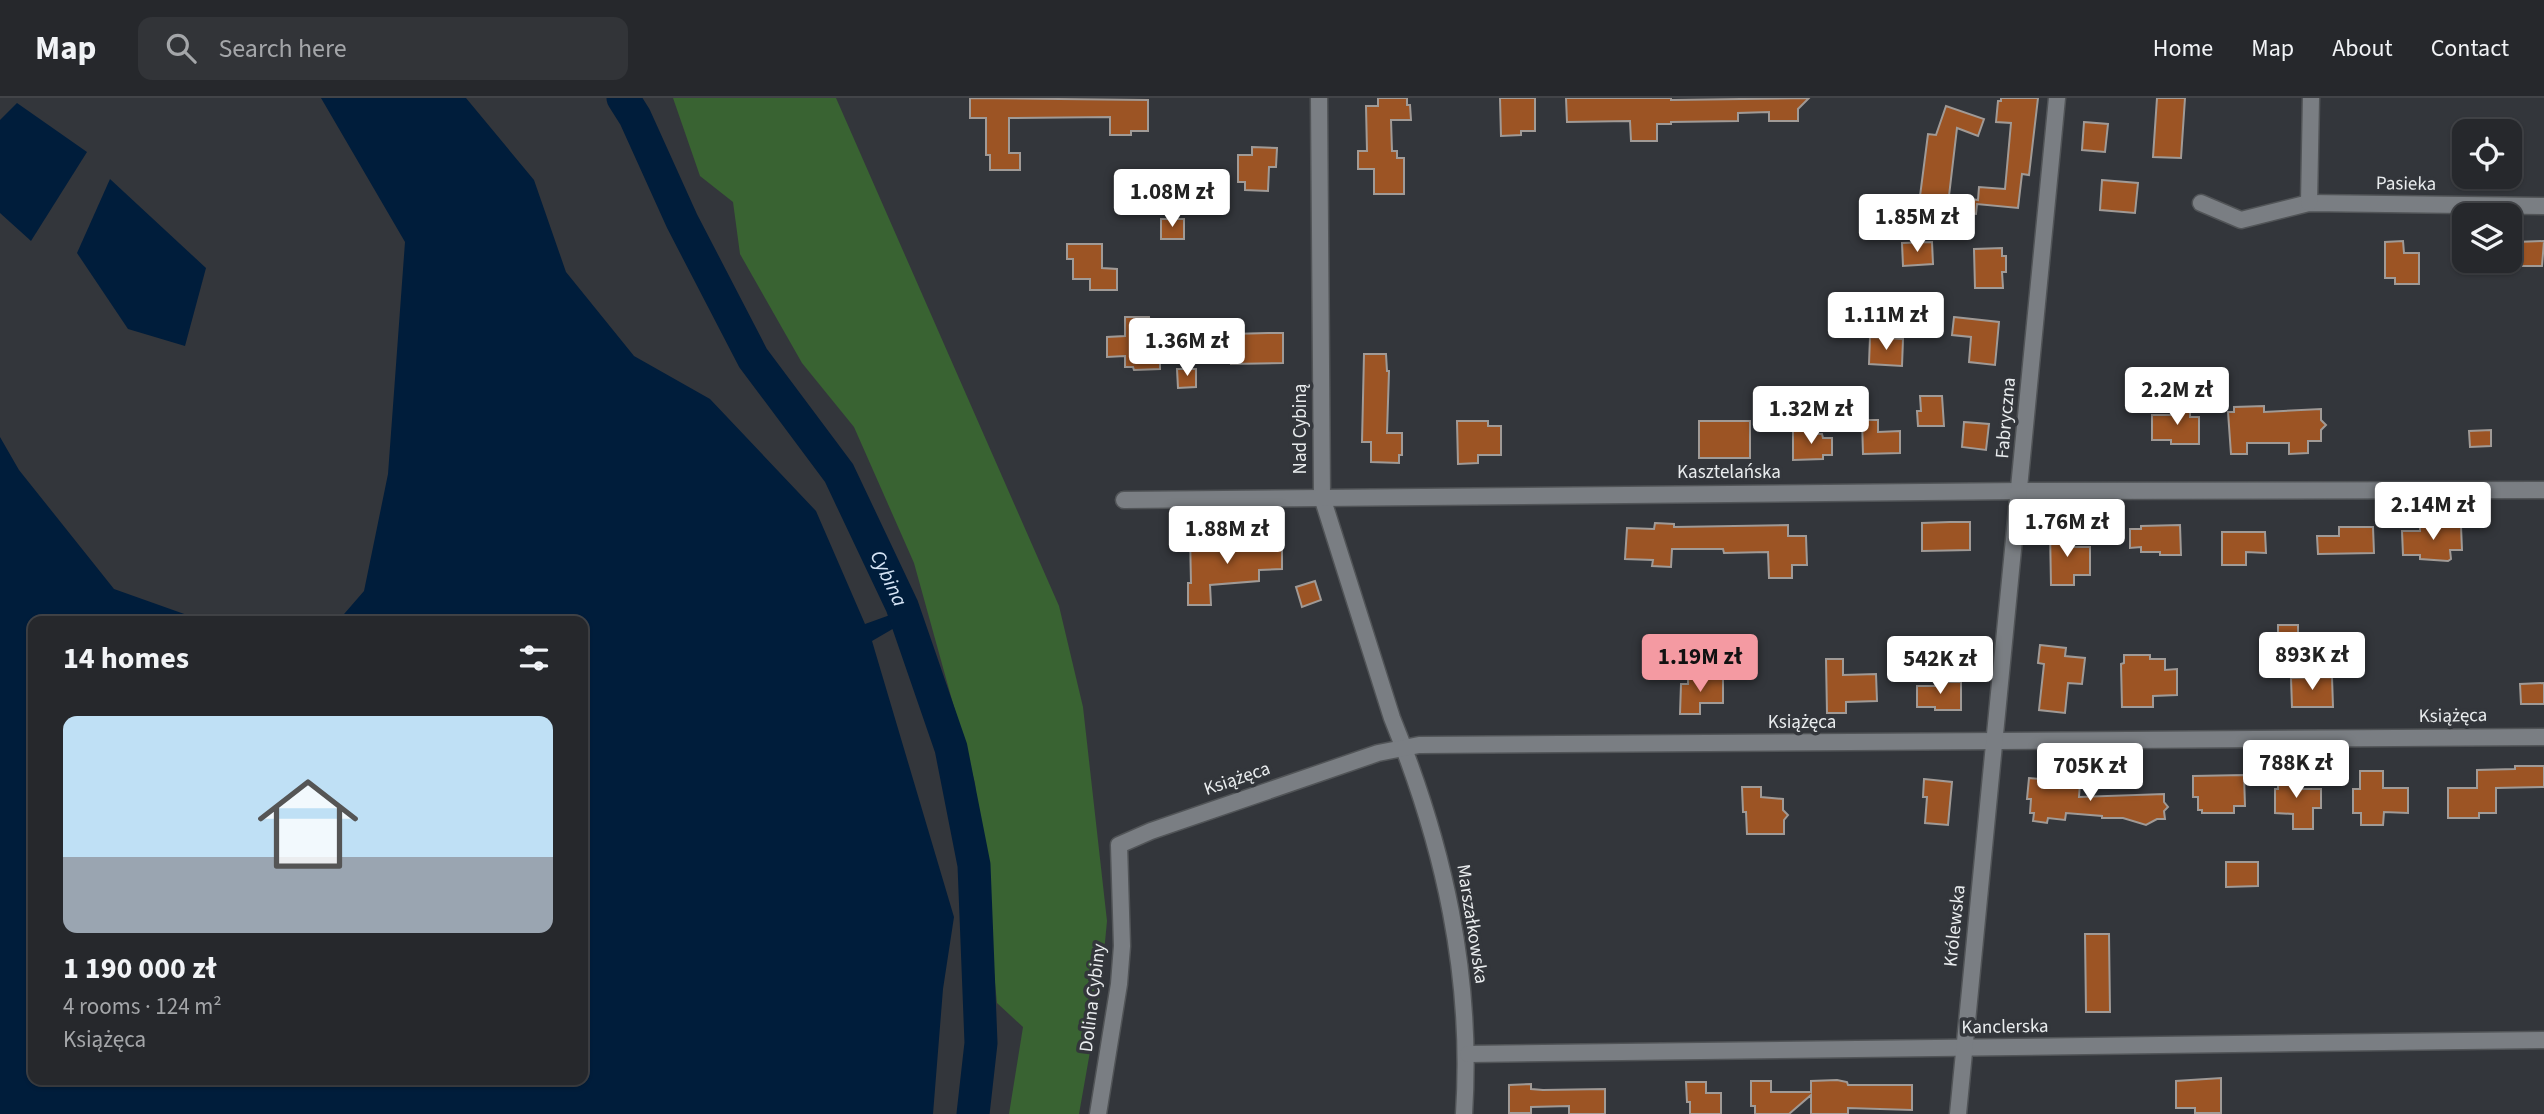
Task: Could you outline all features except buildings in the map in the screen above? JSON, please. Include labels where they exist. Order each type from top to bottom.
[{"type":"street","name":"Nad Cybiną","points":[[1319,98],[1322,497],[1392,718],[1404,747]]},
{"type":"street","name":"Fabryczna","points":[[1994,742],[2057,98]]},
{"type":"street","points":[[2309,203],[2311,98]]},
{"type":"street","name":"Pasieka","points":[[2201,202],[2241,220],[2309,203],[2544,206]]},
{"type":"street","name":"Kasztelańska","points":[[1124,500],[2020,491],[2544,490]]},
{"type":"street","name":"Książęca","points":[[1119,845],[1163,827],[1378,753],[1404,747],[2544,737]]},
{"type":"street","name":"Królewska","points":[[1958,1114],[1994,742]]},
{"type":"street","name":"Marszałkowska","points":[[1404,747],[1444,872],[1458,942],[1468,1054],[1464,1114]]},
{"type":"street","name":"Dolina Cybiny","points":[[1098,1114],[1119,984],[1122,946],[1119,845]]},
{"type":"street","name":"Kanclerska","points":[[1468,1054],[2544,1040]]},
{"type":"green space","points":[[673,98],[836,98],[1059,606],[1083,707],[1107,921],[1100,995],[1079,1114],[1009,1114],[1023,1027],[997,1003],[975,783],[914,563],[854,427],[802,363],[740,254],[733,202],[700,176]]},
{"type":"water","points":[[321,98],[466,98],[534,180],[566,272],[634,356],[710,399],[816,511],[865,624],[890,615],[896,627],[872,641],[954,917],[943,989],[933,1114],[0,1114],[0,437],[19,470],[114,589],[190,616],[28,616],[28,1085],[588,1085],[588,616],[342,616],[364,591],[388,474],[405,242]]},
{"type":"water","points":[[17,103],[87,152],[31,241],[0,213],[0,120]]},
{"type":"water","points":[[110,179],[206,268],[185,346],[128,329],[77,253]]},
{"type":"waterway","name":"Cybina","points":[[623,98],[635,117],[682,221],[753,358],[839,473],[902,606],[951,748],[974,865],[981,1043],[973,1114]]}]
